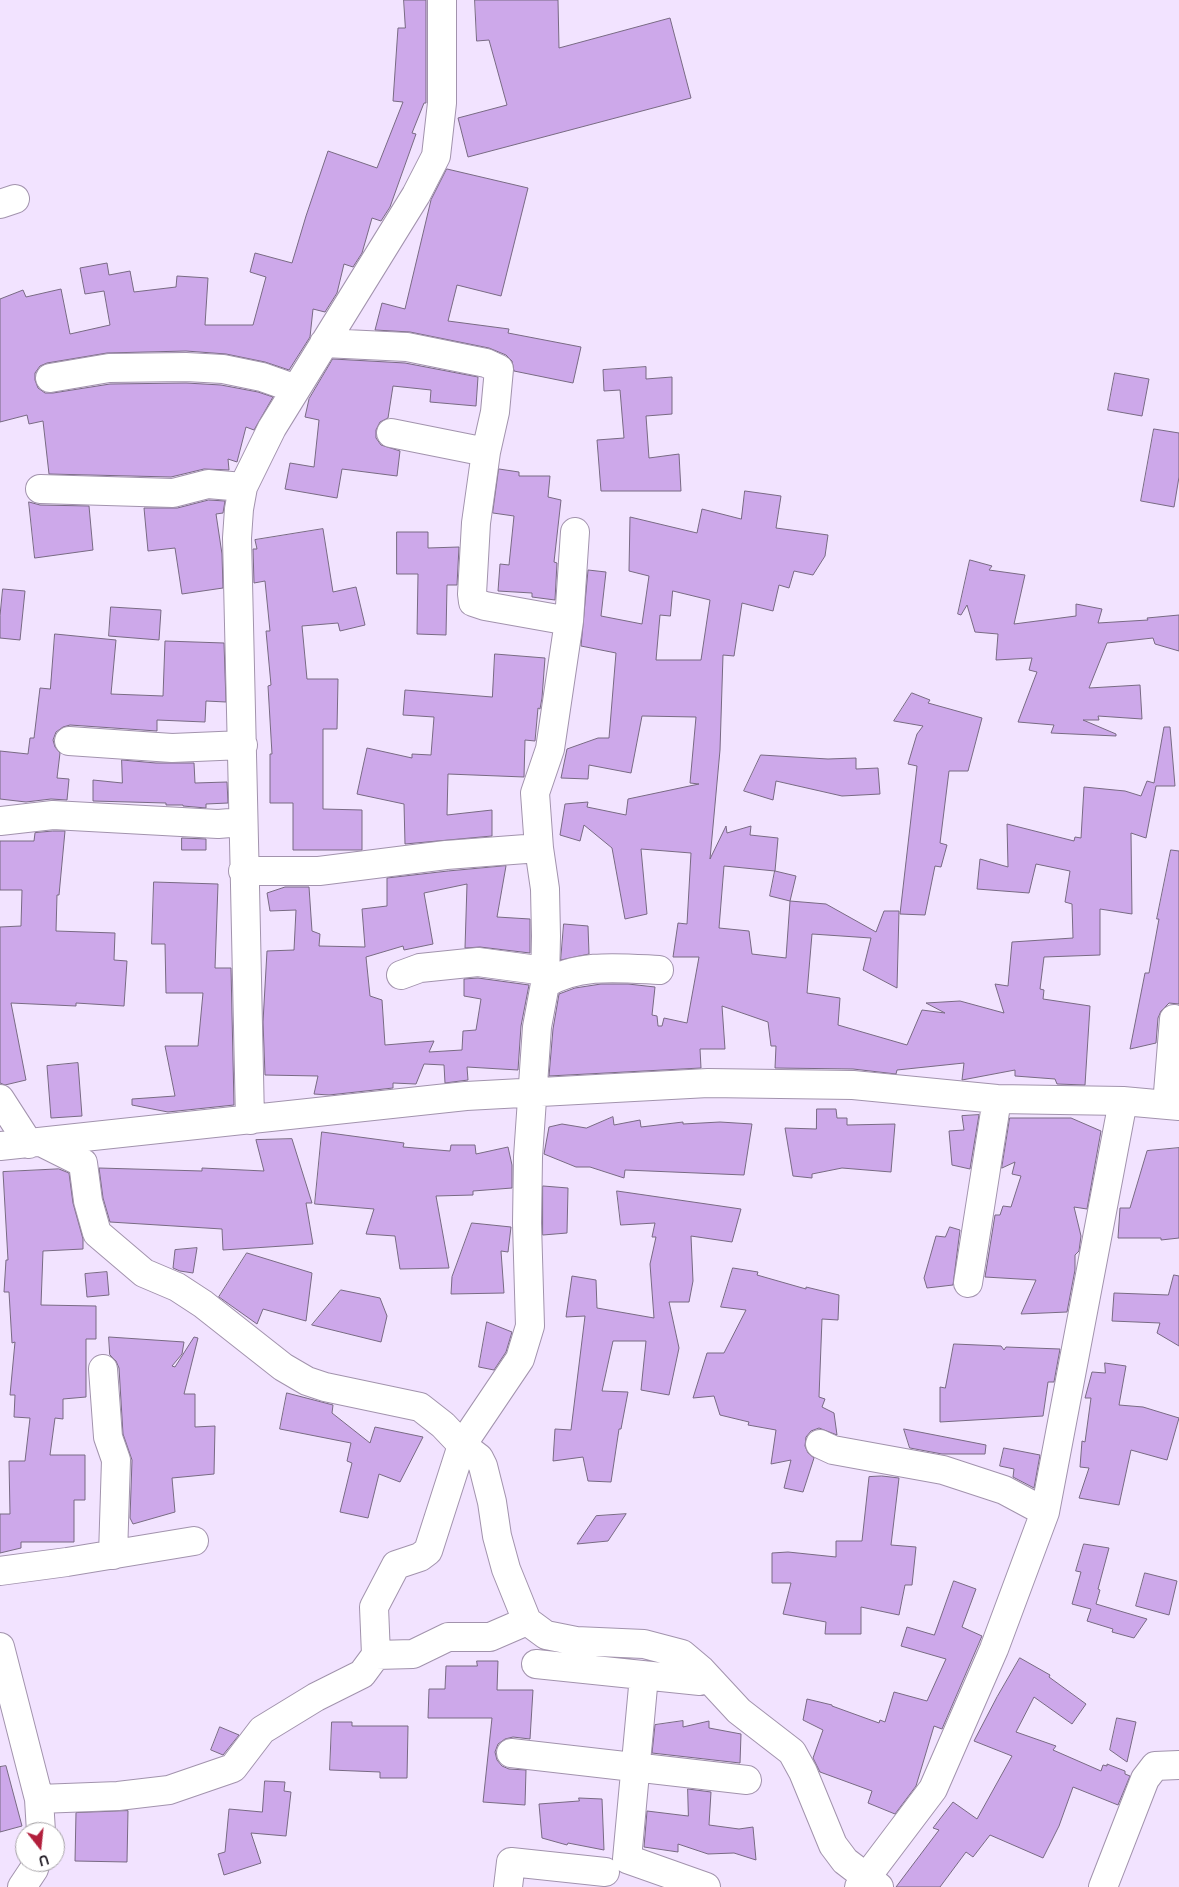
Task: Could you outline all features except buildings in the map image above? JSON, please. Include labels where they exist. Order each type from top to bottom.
[{"type":"street","points":[[250,1120],[243,871],[243,745],[236,538],[239,510],[243,487],[272,428],[416,194],[436,156],[442,103],[442,0]]},
{"type":"street","points":[[324,343],[406,347],[486,363],[499,369],[496,412],[486,452],[476,523],[473,602],[484,606],[569,620]]},
{"type":"street","points":[[50,378],[109,368],[186,367],[222,369],[262,377],[296,389]]},
{"type":"street","points":[[391,432],[486,452]]},
{"type":"street","points":[[40,489],[173,493],[208,484],[243,487]]},
{"type":"street","points":[[39,1799],[118,1796],[169,1790],[233,1768],[262,1730],[316,1697],[362,1674],[376,1655],[374,1607],[396,1565],[420,1557],[428,1551],[462,1445],[520,1359],[530,1326],[526,1223],[528,1157],[537,1027],[545,977],[545,889],[539,848],[535,794],[550,749],[569,620],[575,532]]},
{"type":"street","points":[[69,741],[172,748],[243,745]]},
{"type":"street","points":[[0,821],[53,815],[218,824],[243,822]]},
{"type":"street","points":[[243,871],[319,871],[446,855],[539,848]]},
{"type":"street","points":[[401,975],[420,968],[478,962],[545,977],[570,972],[614,968],[659,970]]},
{"type":"street","points":[[0,1146],[449,1098],[727,1083],[853,1086],[997,1099],[1123,1101],[1173,1106],[1174,1019]]},
{"type":"street","points":[[0,1099],[35,1143],[83,1163],[88,1201],[97,1234],[144,1273],[177,1287],[203,1304],[283,1368],[307,1381],[325,1387],[420,1407],[443,1426],[478,1458],[483,1466],[492,1502],[497,1536],[506,1569],[527,1621],[546,1635],[576,1642],[644,1644],[682,1654],[739,1711],[792,1752],[803,1772],[832,1845],[868,1884],[933,1789],[994,1649],[1045,1512],[1123,1101]]},
{"type":"street","points":[[968,1284],[997,1099]]},
{"type":"street","points":[[103,1369],[108,1437],[116,1460],[113,1555]]},
{"type":"street","points":[[820,1444],[833,1450],[943,1470],[1004,1490],[1045,1512]]},
{"type":"street","points":[[0,1571],[194,1541]]},
{"type":"street","points":[[376,1655],[413,1654],[448,1637],[490,1637],[527,1621]]},
{"type":"street","points":[[0,1647],[39,1799],[41,1822]]},
{"type":"street","points":[[536,1664],[700,1681]]},
{"type":"street","points":[[610,1868],[636,1767],[644,1676]]},
{"type":"street","points":[[511,1753],[747,1780]]},
{"type":"street","points":[[1103,1887],[1145,1779],[1151,1769],[1155,1766],[1179,1765]]},
{"type":"street","points":[[522,1847],[610,1868],[706,1887]]},
{"type":"street","points":[[508,1887],[511,1862],[610,1868]]},
{"type":"street","points":[[22,1887],[32,1872]]}]
